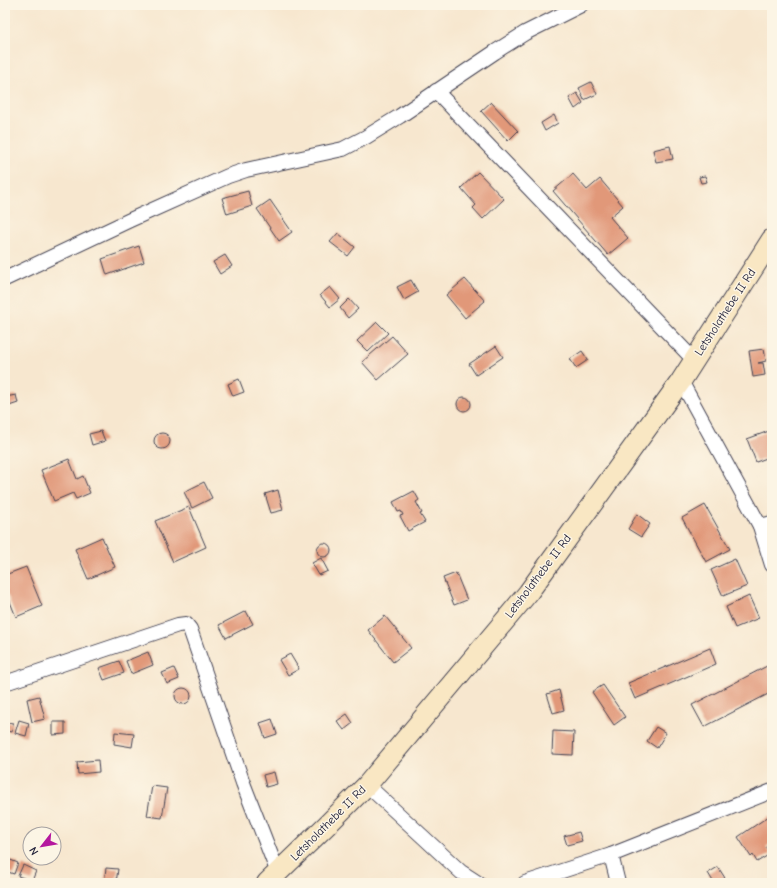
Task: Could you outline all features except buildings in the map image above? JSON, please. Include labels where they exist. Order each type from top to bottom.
[{"type":"street","points":[[5,279],[228,176],[246,170],[343,149],[400,116],[525,33],[581,5]]},
{"type":"street","points":[[436,92],[694,360]]},
{"type":"street","name":"Letsholathebe II Rd","points":[[272,878],[367,784],[528,593],[681,381],[772,239]]},
{"type":"street","points":[[681,381],[766,524],[772,565]]},
{"type":"street","points":[[5,683],[178,625],[186,624],[190,629],[243,783],[272,878]]},
{"type":"street","points":[[367,784],[461,872],[478,883]]},
{"type":"street","points":[[525,883],[611,855],[772,791]]},
{"type":"street","points":[[611,855],[618,883]]}]
